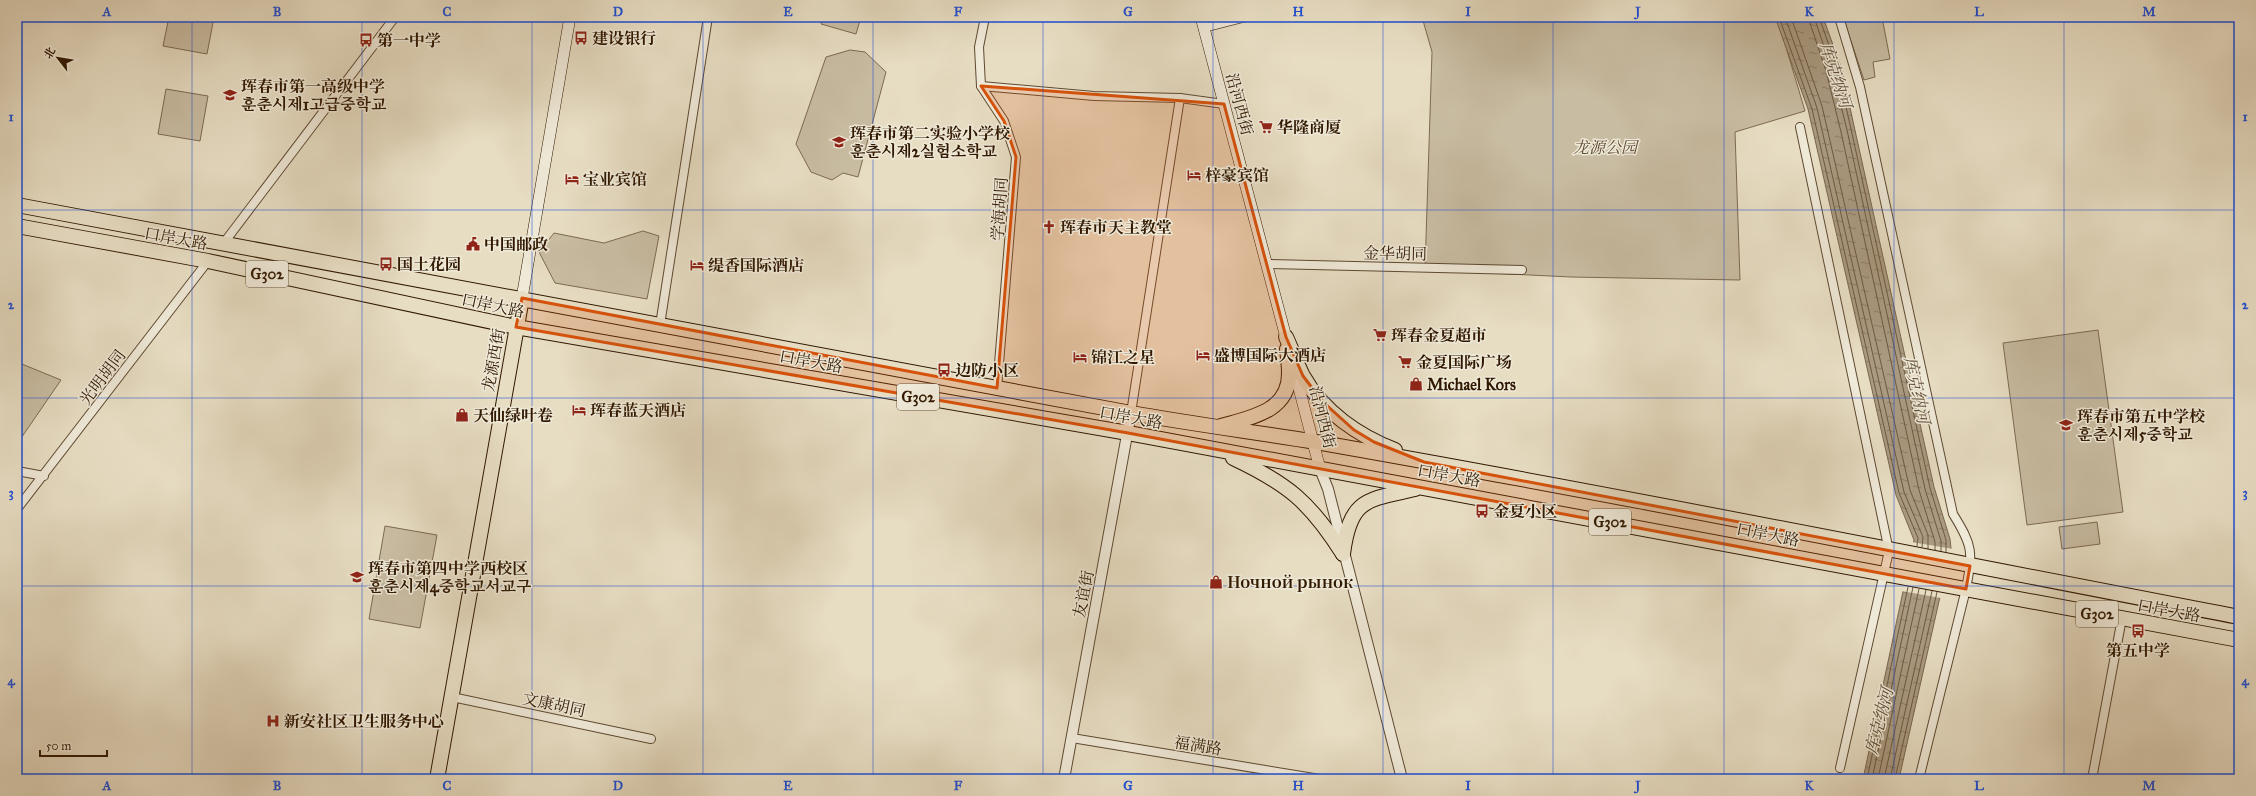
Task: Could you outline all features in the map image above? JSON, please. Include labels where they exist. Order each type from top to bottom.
[{"type":"highway","name":"口岸大路","points":[[17,205],[1213,428],[1313,442],[1679,508],[1903,554],[2239,617]]},
{"type":"highway","name":"口岸大路","points":[[17,226],[208,261],[516,327],[1128,433],[2239,640]]},
{"type":"highway","name":"龙源西街","points":[[437,779],[522,298]]},
{"type":"highway","points":[[1213,428],[1262,414],[1277,404],[1288,386],[1289,375],[1286,337]]},
{"type":"highway","points":[[1286,337],[1303,376],[1314,392],[1328,407],[1361,436],[1424,462]]},
{"type":"highway","points":[[1215,449],[1281,483],[1312,511],[1343,554]]},
{"type":"highway","points":[[1343,554],[1346,530],[1350,520],[1365,503],[1373,499],[1422,488]]},
{"type":"main road","name":"龙源西街","points":[[522,298],[570,17]]},
{"type":"main road","name":"沿河西街","points":[[1202,22],[1320,469]]},
{"type":"street","points":[[223,244],[394,17]]},
{"type":"street","points":[[660,326],[708,17]]},
{"type":"street","points":[[985,17],[979,47],[981,86],[1094,96],[1180,98],[1224,104]]},
{"type":"street","points":[[1202,22],[1246,17]]},
{"type":"street","points":[[1839,17],[1860,87],[1953,514],[1970,544],[1919,779]]},
{"type":"street","name":"学海胡同","points":[[981,86],[1004,121],[1016,157],[997,388]]},
{"type":"street","points":[[1131,413],[1180,98]]},
{"type":"street","points":[[1800,127],[1889,551],[1840,768]]},
{"type":"street","name":"光明胡同","points":[[17,509],[44,476],[208,261]]},
{"type":"street","name":"金华胡同","points":[[1267,264],[1522,270]]},
{"type":"street","name":"友谊街","points":[[1064,779],[1131,413]]},
{"type":"street","name":"沿河西街","points":[[1320,469],[1328,489],[1343,554],[1402,779]]},
{"type":"street","points":[[17,471],[44,476]]},
{"type":"street","points":[[2092,779],[2122,618]]},
{"type":"street","name":"文康胡同","points":[[452,696],[651,739]]},
{"type":"street","name":"福满路","points":[[1072,738],[1320,779]]},
{"type":"highlighted area","points":[[981,86],[1224,104],[1286,337],[1303,376],[1323,402],[1354,430],[1374,442],[1424,462],[1970,566],[1966,589],[1128,433],[516,327],[522,298],[997,388],[1016,157],[1004,121]]},
{"type":"green space","points":[[169,17],[214,17],[207,54],[163,46]]},
{"type":"green space","points":[[823,17],[861,17],[856,34],[821,24]]},
{"type":"green space","name":"龙源公园","points":[[1422,17],[1777,17],[1805,111],[1735,132],[1740,280],[1571,277],[1425,270],[1432,52]]},
{"type":"green space","points":[[1843,17],[1882,17],[1890,59],[1873,62],[1875,77],[1864,80]]},
{"type":"green space","points":[[850,50],[865,52],[886,72],[858,177],[843,173],[832,180],[811,172],[796,144],[826,57]]},
{"type":"green space","points":[[166,89],[208,96],[200,141],[158,134]]},
{"type":"green space","points":[[643,231],[659,236],[647,299],[555,283],[539,252],[554,233],[604,243]]},
{"type":"green space","points":[[2098,330],[2123,512],[2027,525],[2003,343]]},
{"type":"green space","points":[[17,362],[61,380],[17,444]]},
{"type":"green space","points":[[2097,522],[2100,544],[2062,549],[2059,527]]},
{"type":"green space","points":[[385,526],[437,535],[420,628],[369,619]]},
{"type":"water","name":"库克纳河","points":[[1775,17],[1823,17],[1841,67],[1934,487],[1950,539],[1951,548],[1899,779],[1863,779],[1914,540],[1896,495],[1808,109]]},
{"type":"pier","points":[[1912,542],[1953,549],[1941,598],[1901,591]]},
{"type":"place","name":"建设银行","points":[[581,38]]},
{"type":"place","name":"第一中学","points":[[366,40]]},
{"type":"place","name":"珲春市第一高级中学 훈춘시제1고급중학교","points":[[230,95]]},
{"type":"place","name":"华隆商厦","points":[[1266,127]]},
{"type":"place","name":"珲春市第二实验小学校 훈춘시제2실험소학교","points":[[839,142]]},
{"type":"place","name":"梓豪宾馆","points":[[1194,175]]},
{"type":"place","name":"宝业宾馆","points":[[572,179]]},
{"type":"place","name":"珲春市天主教堂","points":[[1049,227]]},
{"type":"place","name":"中国邮政","points":[[473,244]]},
{"type":"place","name":"国土花园","points":[[386,264]]},
{"type":"place","name":"缇香国际酒店","points":[[697,265]]},
{"type":"place","name":"珲春金夏超市","points":[[1380,335]]},
{"type":"place","name":"盛博国际大酒店","points":[[1203,355]]},
{"type":"place","name":"锦江之星","points":[[1080,357]]},
{"type":"place","name":"金夏国际广场","points":[[1405,362]]},
{"type":"place","name":"边防小区","points":[[944,370]]},
{"type":"place","name":"Michael Kors","points":[[1416,384]]},
{"type":"place","name":"珲春蓝天酒店","points":[[579,410]]},
{"type":"place","name":"天仙绿叶卷","points":[[462,415]]},
{"type":"place","name":"珲春市第五中学校 훈춘시제5중학교","points":[[2066,425]]},
{"type":"place","name":"金夏小区","points":[[1482,511]]},
{"type":"place","name":"珲春市第四中学西校区 훈춘시제4중학교서교구","points":[[357,577]]},
{"type":"place","name":"Ночной рынок","points":[[1216,582]]},
{"type":"place","name":"第五中学","points":[[2138,631]]},
{"type":"place","name":"新安社区卫生服务中心","points":[[273,721]]}]
